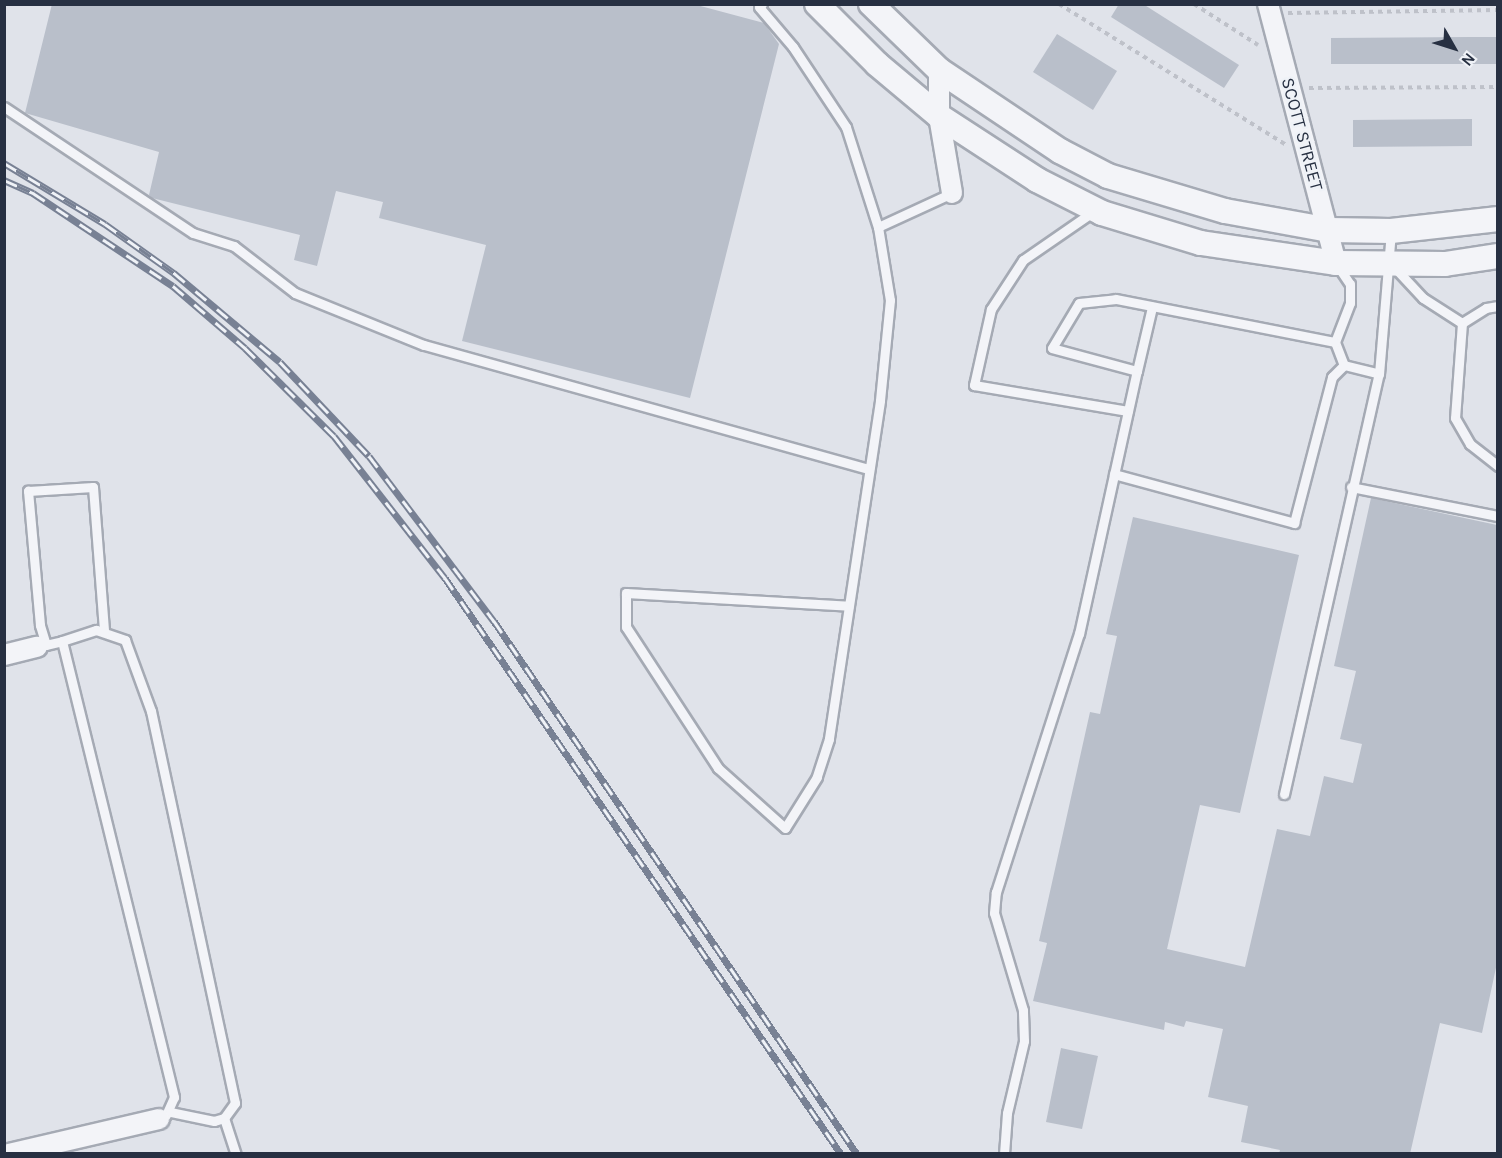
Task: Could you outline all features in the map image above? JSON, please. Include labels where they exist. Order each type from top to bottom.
[{"type":"street","points":[[817,4],[877,64],[939,116],[1037,180],[1096,210],[1201,243],[1336,263],[1445,264],[1497,256]]},
{"type":"street","points":[[871,4],[939,70],[1060,151],[1108,176],[1224,211],[1330,230],[1391,231],[1497,219]]},
{"type":"street","name":"SCOTT STREET","points":[[1269,9],[1307,158],[1330,230],[1336,263]]},
{"type":"street","points":[[939,70],[939,116],[952,192]]},
{"type":"street","points":[[4,655],[42,646]]},
{"type":"street","points":[[9,1154],[164,1115]]},
{"type":"lane","points":[[759,5],[793,47],[846,127],[878,227],[890,300],[869,469],[849,606],[829,739],[817,777],[785,828],[718,768],[626,627],[626,593],[849,606]]},
{"type":"lane","points":[[4,107],[193,233],[234,246],[306,297],[424,345],[869,469]]},
{"type":"lane","points":[[878,227],[952,192]]},
{"type":"lane","points":[[1096,210],[1023,261],[991,309],[974,384],[1128,411]]},
{"type":"lane","points":[[1284,794],[1379,374],[1391,231]]},
{"type":"lane","points":[[1336,263],[1350,284],[1350,303],[1335,342],[1344,365]]},
{"type":"lane","points":[[1390,263],[1424,298],[1462,323]]},
{"type":"lane","points":[[1137,371],[1052,348],[1079,303],[1116,299],[1324,342],[1335,342]]},
{"type":"lane","points":[[1462,323],[1486,308],[1497,306]]},
{"type":"lane","points":[[1004,1154],[1007,1113],[1024,1030],[1018,987],[994,913],[996,892],[1079,634],[1152,307]]},
{"type":"lane","points":[[1462,323],[1455,418],[1470,444],[1497,466]]},
{"type":"lane","points":[[1114,474],[1294,523],[1332,377],[1344,365]]},
{"type":"lane","points":[[1344,365],[1379,374]]},
{"type":"lane","points":[[62,641],[174,1097],[164,1115],[214,1121],[224,1119],[234,1103],[151,711],[125,640],[104,631],[62,641],[42,646],[28,491],[93,487],[104,631]]},
{"type":"lane","points":[[1352,487],[1497,516]]},
{"type":"lane","points":[[224,1119],[236,1154]]},
{"type":"path","points":[[1059,4],[1307,158]]},
{"type":"path","points":[[1194,4],[1282,59]]},
{"type":"path","points":[[1269,9],[1497,10]]},
{"type":"path","points":[[1289,88],[1497,87]]},
{"type":"building","points":[[52,4],[693,4],[764,23],[779,44],[690,398],[462,341],[486,245],[379,218],[383,202],[336,191],[317,266],[294,260],[300,235],[152,198],[149,195],[159,152],[25,113]]},
{"type":"building","points":[[1119,4],[1143,4],[1239,65],[1224,88],[1111,17]]},
{"type":"building","points":[[1057,34],[1117,71],[1093,110],[1033,72]]},
{"type":"building","points":[[1497,37],[1497,64],[1331,64],[1331,38]]},
{"type":"building","points":[[1472,119],[1472,146],[1353,147],[1353,120]]},
{"type":"building","points":[[1371,498],[1497,525],[1497,963],[1482,1033],[1440,1023],[1410,1154],[1279,1154],[1280,1150],[1241,1142],[1248,1106],[1208,1097],[1223,1029],[1186,1021],[1184,1027],[1165,1022],[1164,1030],[1033,1001],[1047,943],[1039,941],[1090,712],[1100,714],[1117,636],[1106,634],[1133,517],[1299,555],[1240,813],[1200,805],[1167,949],[1245,967],[1277,829],[1310,836],[1324,776],[1353,783],[1362,744],[1340,739],[1356,671],[1334,666]]},
{"type":"building","points":[[1061,1048],[1098,1056],[1082,1129],[1046,1122]]},
{"type":"railway","points":[[4,163],[105,224],[174,273],[280,362],[369,456],[494,621],[857,1154]]},
{"type":"railway","points":[[4,180],[33,193],[173,286],[245,348],[334,436],[445,578],[841,1154]]}]
